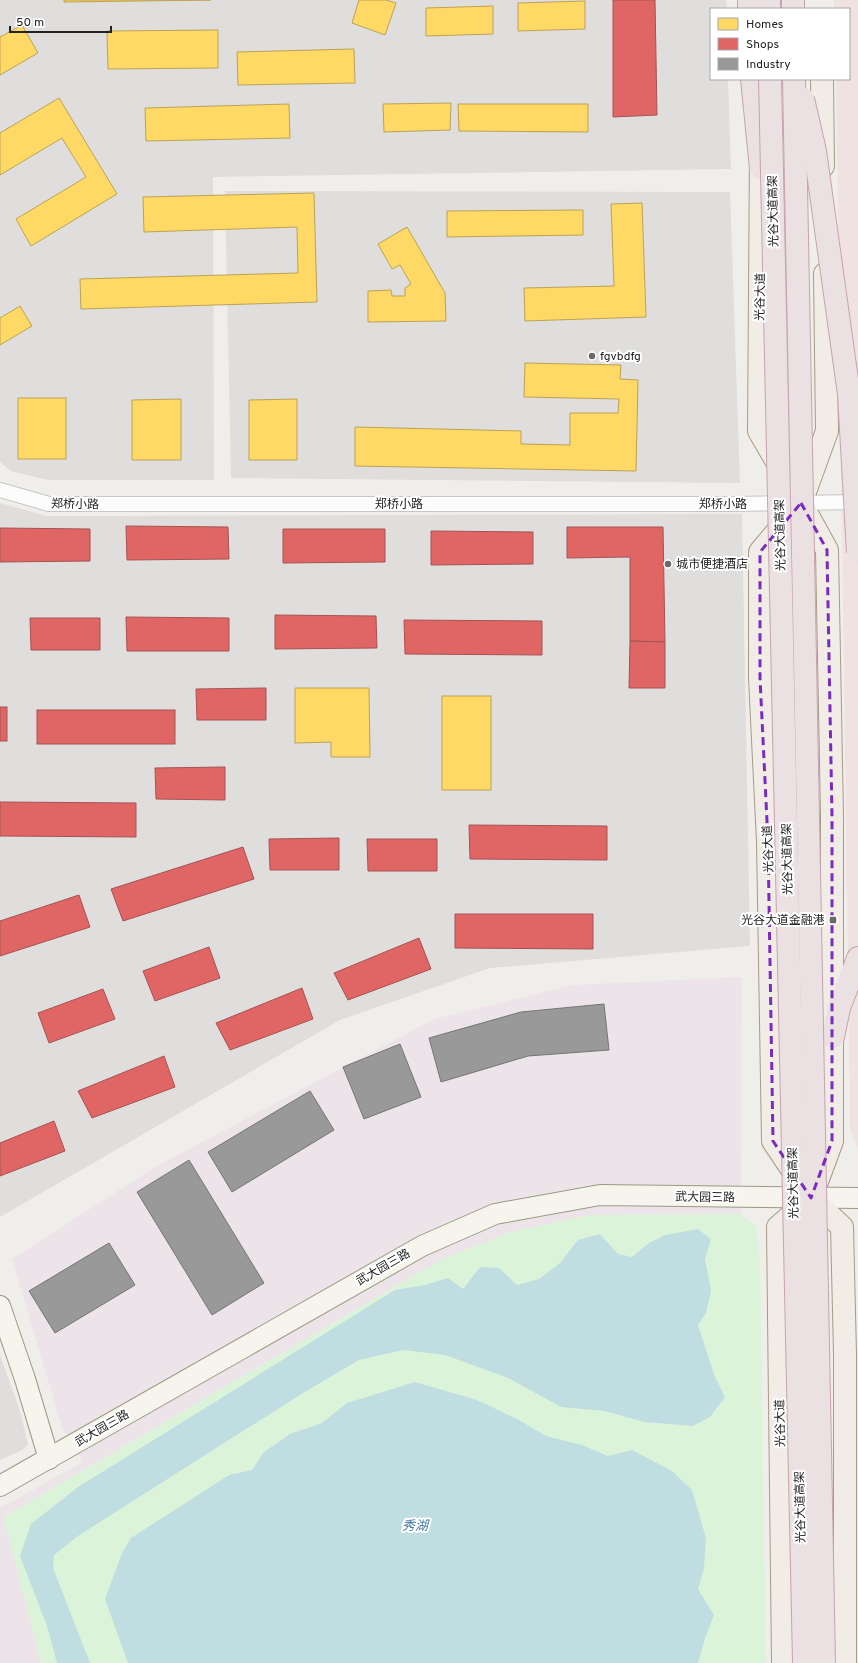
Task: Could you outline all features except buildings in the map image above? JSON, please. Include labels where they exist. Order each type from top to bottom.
[{"type":"highway","points":[[752,80],[761,168]]},
{"type":"highway","name":"光谷大道高架","points":[[770,80],[804,1663]]},
{"type":"highway","name":"光谷大道高架","points":[[794,80],[824,1663]]},
{"type":"highway","points":[[799,80],[816,151],[849,394],[858,552]]},
{"type":"highway","points":[[833,1037],[839,1008],[858,958]]},
{"type":"main road","name":"光谷大道","points":[[762,80],[759,431],[827,550],[832,816],[832,1141],[811,1198],[778,1227],[783,1663]]},
{"type":"main road","name":"光谷大道","points":[[822,80],[827,431],[801,504],[760,552],[760,678],[768,842],[773,1141],[811,1198],[842,1227],[845,1354],[845,1663]]},
{"type":"street","name":"郑桥小路","points":[[0,490],[49,504],[801,504],[858,502]]},
{"type":"street","name":"武大园三路","points":[[0,1486],[422,1246],[495,1214],[600,1195],[858,1198]]},
{"type":"street","points":[[0,1306],[25,1378],[49,1459]]},
{"type":"highlighted area","points":[[801,503],[827,550],[832,816],[832,1141],[811,1198],[773,1141],[768,842],[760,678],[760,552]]},
{"type":"shaded area","points":[[0,0],[726,0],[727,8],[710,8],[710,80],[728,80],[731,169],[213,177],[214,480],[48,480],[11,471],[0,462]]},
{"type":"shaded area","points":[[834,0],[858,0],[858,1148],[850,1129],[836,80],[850,80],[850,8],[834,8]]},
{"type":"shaded area","points":[[225,191],[730,192],[740,483],[231,478]]},
{"type":"shaded area","points":[[0,503],[47,516],[742,514],[750,946],[490,968],[340,1020],[0,1217]]},
{"type":"shaded area","points":[[742,977],[741,1214],[589,1215],[511,1232],[442,1259],[4,1517],[41,1663],[0,1663],[0,1508],[83,1462],[62,1428],[12,1259],[155,1167],[434,1019],[571,985]]},
{"type":"shaded area","points":[[0,1355],[20,1411],[28,1444],[20,1451],[0,1460]]},
{"type":"green space","points":[[741,1214],[756,1226],[760,1260],[766,1663],[41,1663],[4,1517],[442,1259],[511,1232],[589,1215]]},
{"type":"water","points":[[698,1229],[711,1239],[705,1259],[711,1291],[706,1313],[698,1325],[715,1377],[725,1397],[710,1417],[693,1426],[644,1422],[605,1411],[561,1407],[508,1378],[445,1355],[403,1350],[359,1360],[303,1393],[78,1536],[54,1555],[53,1568],[90,1663],[57,1663],[47,1626],[20,1556],[31,1524],[78,1487],[395,1290],[425,1285],[448,1278],[463,1289],[480,1267],[499,1268],[517,1285],[539,1279],[560,1263],[578,1240],[600,1234],[618,1254],[632,1257],[649,1243],[665,1235]]},
{"type":"water","name":"秀湖","points":[[415,1382],[477,1400],[519,1420],[546,1436],[582,1445],[608,1456],[632,1450],[672,1471],[692,1490],[706,1538],[704,1568],[698,1589],[714,1615],[705,1638],[698,1663],[128,1663],[105,1599],[122,1553],[131,1538],[229,1475],[252,1470],[264,1452],[290,1434],[322,1423],[347,1403]]},
{"type":"place","name":"fgvbdfg","points":[[592,356]]},
{"type":"place","name":"城市便捷酒店","points":[[668,564]]},
{"type":"place","name":"光谷大道金融港","points":[[833,920]]}]
